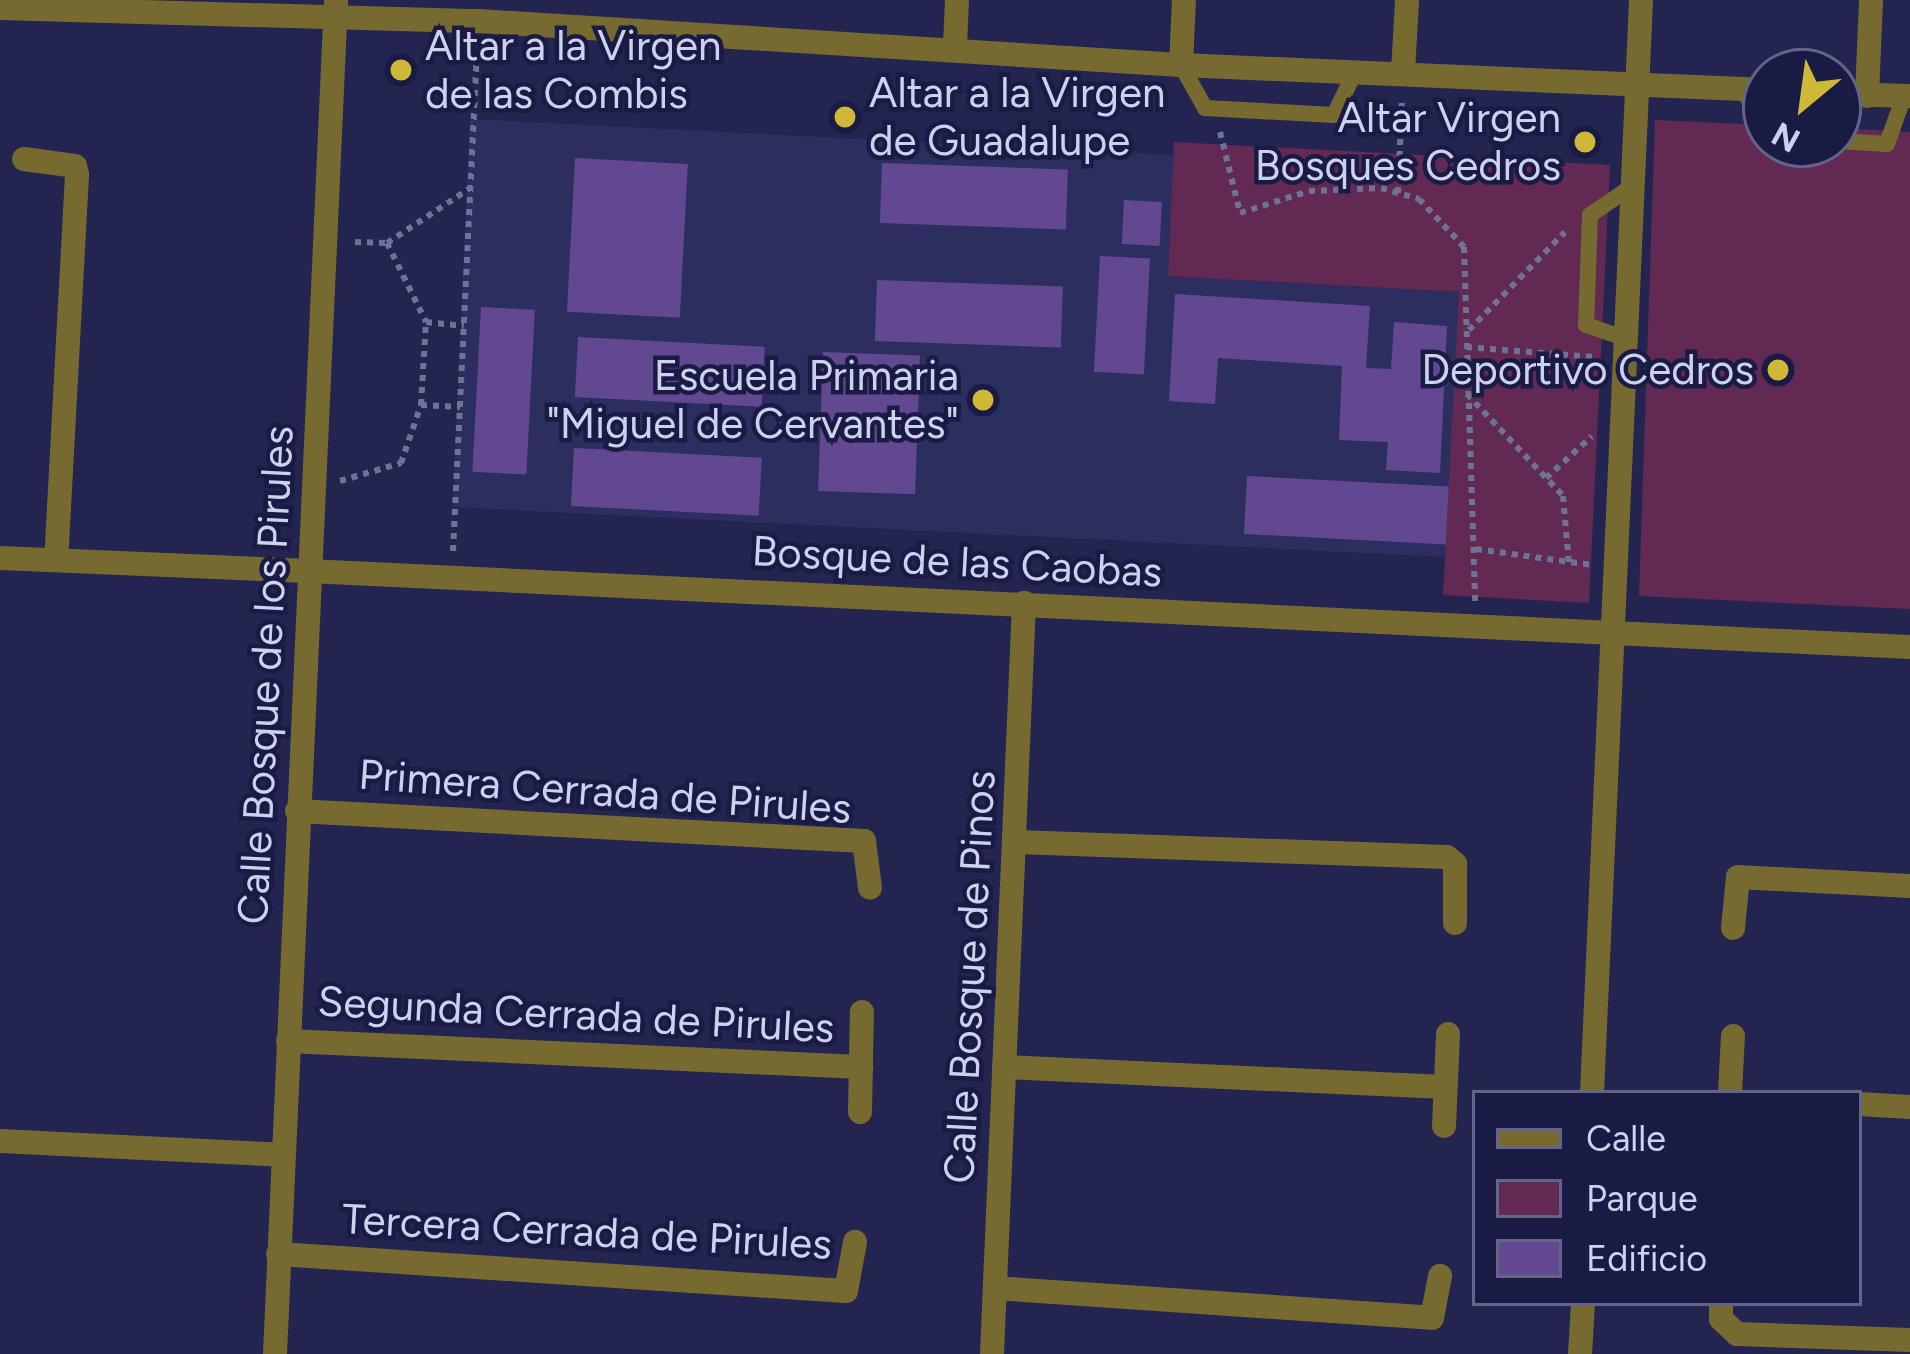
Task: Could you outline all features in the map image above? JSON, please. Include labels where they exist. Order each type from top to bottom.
[{"type":"street","points":[[955,46],[957,0]]},
{"type":"street","points":[[1181,65],[1184,0]]},
{"type":"street","points":[[1403,72],[1407,0]]},
{"type":"street","points":[[1592,1090],[1612,634],[1610,566],[1641,0]]},
{"type":"street","points":[[1867,96],[1871,0]]},
{"type":"street","points":[[0,8],[336,10],[955,46],[1181,65],[1742,88]]},
{"type":"street","name":"Calle Bosque de los Pirules","points":[[275,1354],[336,10]]},
{"type":"street","points":[[1862,96],[1907,96]]},
{"type":"street","points":[[24,160],[75,166],[77,175],[56,559]]},
{"type":"street","name":"Bosque de las Caobas","points":[[0,558],[1910,647]]},
{"type":"street","name":"Calle Bosque de Pinos","points":[[992,1354],[1024,603]]},
{"type":"street","name":"Primera Cerrada de Pirules","points":[[297,811],[864,841],[870,888]]},
{"type":"street","points":[[1016,842],[1447,857],[1455,864],[1455,923]]},
{"type":"street","points":[[1732,928],[1738,877],[1910,886]]},
{"type":"street","name":"Segunda Cerrada de Pirules","points":[[860,1112],[862,1012]]},
{"type":"street","points":[[1444,1126],[1448,1034]]},
{"type":"street","points":[[1730,1090],[1733,1036]]},
{"type":"street","name":"Segunda Cerrada de Pirules","points":[[287,1041],[861,1066]]},
{"type":"street","points":[[1004,1067],[1446,1087]]},
{"type":"street","points":[[1862,1104],[1910,1107]]},
{"type":"street","points":[[0,1141],[283,1155]]},
{"type":"street","name":"Tercera Cerrada de Pirules","points":[[278,1254],[846,1291],[856,1242]]},
{"type":"street","points":[[995,1288],[1432,1318],[1440,1276]]},
{"type":"street","points":[[1580,1354],[1582,1306]]},
{"type":"street","points":[[1721,1306],[1721,1319],[1737,1334],[1910,1340]]},
{"type":"lane","points":[[1181,65],[1214,110],[1334,115],[1356,70]]},
{"type":"lane","points":[[1862,142],[1887,144],[1907,96]]},
{"type":"lane","points":[[1623,348],[1586,325],[1589,215],[1631,187]]},
{"type":"path","points":[[452,578],[478,21]]},
{"type":"path","points":[[1398,193],[1403,72]]},
{"type":"path","points":[[1214,110],[1240,213],[1309,191],[1398,193],[1419,199],[1464,247],[1465,391],[1476,549],[1474,629]]},
{"type":"path","points":[[329,241],[387,243],[471,187]]},
{"type":"path","points":[[1466,332],[1583,214]]},
{"type":"path","points":[[313,489],[400,463],[421,405],[427,322],[387,243]]},
{"type":"path","points":[[427,322],[464,326]]},
{"type":"path","points":[[1466,347],[1623,348]]},
{"type":"path","points":[[1465,391],[1563,496],[1570,564]]},
{"type":"path","points":[[421,405],[460,407]]},
{"type":"path","points":[[1546,478],[1619,411]]},
{"type":"path","points":[[1476,549],[1610,566]]},
{"type":"shaded area","points":[[470,119],[1174,155],[1168,276],[1459,292],[1446,557],[453,507]]},
{"type":"green space","name":"Deportivo Cedros","points":[[1655,120],[1742,124],[1742,168],[1862,168],[1862,129],[1910,132],[1910,609],[1639,596]]},
{"type":"green space","points":[[1174,142],[1610,165],[1589,603],[1443,595],[1459,292],[1168,276]]},
{"type":"building","points":[[575,158],[688,164],[680,318],[567,312]]},
{"type":"building","points":[[882,163],[1068,169],[1066,229],[880,223]]},
{"type":"building","points":[[1124,200],[1162,202],[1160,246],[1122,244]]},
{"type":"building","points":[[1100,256],[1150,259],[1144,374],[1094,372]]},
{"type":"building","points":[[877,280],[1063,286],[1061,347],[875,341]]},
{"type":"building","points":[[1175,294],[1370,306],[1366,368],[1391,369],[1394,322],[1447,326],[1440,473],[1386,470],[1388,442],[1339,440],[1342,366],[1218,358],[1215,404],[1169,401]]},
{"type":"building","points":[[481,307],[535,310],[526,475],[472,472]]},
{"type":"building","points":[[578,337],[765,347],[762,407],[575,397]]},
{"type":"building","points":[[823,352],[920,355],[915,494],[818,491]]},
{"type":"building","points":[[574,448],[762,458],[759,516],[571,506]]},
{"type":"building","points":[[1247,476],[1449,487],[1446,544],[1244,534]]},
{"type":"place","name":"Altar a la Virgen de las Combis","points":[[401,70]]},
{"type":"place","name":"Altar a la Virgen de Guadalupe","points":[[845,117]]},
{"type":"place","name":"Altar Virgen Bosques Cedros","points":[[1585,142]]},
{"type":"place","name":"Deportivo Cedros","points":[[1778,370]]},
{"type":"place","name":"Escuela Primaria \"Miguel de Cervantes\"","points":[[983,400]]}]
